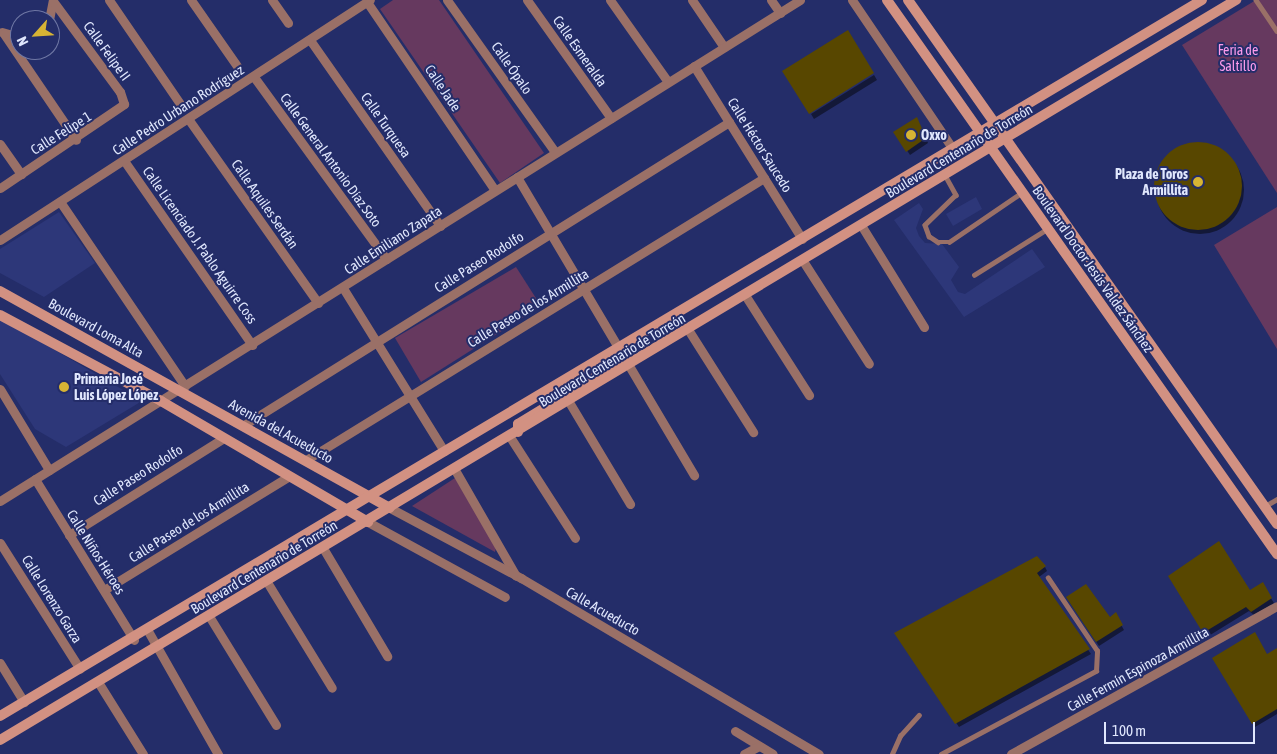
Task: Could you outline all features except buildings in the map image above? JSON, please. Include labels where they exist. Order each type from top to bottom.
[{"type":"street","points":[[108,0],[181,105]]},
{"type":"street","points":[[191,0],[237,66]]},
{"type":"street","points":[[272,0],[288,22]]},
{"type":"street","name":"Calle Ópalo","points":[[447,0],[556,152]]},
{"type":"street","name":"Calle Esmeralda","points":[[528,0],[611,118]]},
{"type":"street","points":[[610,0],[668,82]]},
{"type":"street","points":[[692,0],[724,47]]},
{"type":"street","points":[[771,0],[780,13]]},
{"type":"street","name":"Calle Emiliano Zapata","points":[[0,501],[252,345],[495,190],[800,0]]},
{"type":"street","points":[[852,0],[953,149]]},
{"type":"street","name":"Boulevard Doctor Jesús Valdez Sánchez","points":[[887,0],[1277,554]]},
{"type":"street","name":"Boulevard Doctor Jesús Valdez Sánchez","points":[[908,0],[1277,524]]},
{"type":"street","name":"Boulevard Centenario de Torreón","points":[[0,716],[134,640],[444,451],[621,348],[1202,0]]},
{"type":"street","name":"Boulevard Centenario de Torreón","points":[[0,740],[569,402],[627,362],[689,331],[745,295],[1236,0]]},
{"type":"street","name":"Calle Felipe II","points":[[53,1],[120,92]]},
{"type":"street","name":"Calle Pedro Urbano Rodríguez","points":[[0,240],[125,162],[369,1]]},
{"type":"street","name":"Calle Jade","points":[[369,1],[495,190]]},
{"type":"street","points":[[2,32],[76,140]]},
{"type":"street","name":"Calle Turquesa","points":[[310,40],[440,226]]},
{"type":"street","name":"Calle Héctor Saucedo","points":[[694,66],[802,238]]},
{"type":"street","name":"Calle General Antonio Díaz Soto","points":[[254,77],[386,259]]},
{"type":"street","name":"Calle Felipe 1","points":[[0,188],[76,140],[121,108],[120,92]]},
{"type":"street","name":"Calle Aquiles Serdán","points":[[189,120],[318,303]]},
{"type":"street","name":"Calle Paseo Rodolfo","points":[[244,425],[729,122]]},
{"type":"street","points":[[0,144],[21,174]]},
{"type":"street","name":"Calle Licenciado J. Pablo Aguirre Coss","points":[[125,162],[252,345]]},
{"type":"street","points":[[517,177],[586,289],[694,475]]},
{"type":"street","name":"Calle Paseo de los Armillita","points":[[306,460],[764,178]]},
{"type":"street","points":[[60,203],[182,388]]},
{"type":"street","points":[[862,225],[924,327]]},
{"type":"street","points":[[803,261],[869,364]]},
{"type":"street","points":[[343,288],[444,451]]},
{"type":"street","name":"Boulevard Loma Alta","points":[[0,291],[182,388]]},
{"type":"street","points":[[745,295],[809,395]]},
{"type":"street","points":[[0,315],[161,401],[288,478],[505,597]]},
{"type":"street","points":[[689,331],[753,432]]},
{"type":"street","points":[[575,538],[514,435],[518,424],[627,362]]},
{"type":"street","name":"Avenida del Acueducto","points":[[182,388],[370,496]]},
{"type":"street","points":[[0,389],[49,470]]},
{"type":"street","points":[[569,402],[630,504]]},
{"type":"street","name":"Calle Paseo Rodolfo","points":[[69,535],[222,439]]},
{"type":"street","points":[[455,470],[516,576]]},
{"type":"street","name":"Calle Paseo de los Armillita","points":[[104,590],[288,478]]},
{"type":"street","name":"Calle Niños Héroes","points":[[34,479],[134,640]]},
{"type":"street","name":"Calle Acueducto","points":[[370,496],[516,576],[819,754]]},
{"type":"street","name":"Calle Lorenzo Garza","points":[[0,543],[80,669]]},
{"type":"street","points":[[323,548],[387,656]]},
{"type":"street","points":[[268,582],[332,688]]},
{"type":"street","name":"Calle Fermín Espinoza Armillita","points":[[1011,754],[1277,606]]},
{"type":"street","points":[[209,616],[276,725]]},
{"type":"street","points":[[148,631],[218,754]]},
{"type":"street","points":[[0,663],[24,702]]},
{"type":"street","points":[[98,682],[143,754]]},
{"type":"street","points":[[735,731],[773,754]]},
{"type":"street","points":[[744,754],[759,746]]},
{"type":"lane","points":[[1256,0],[1277,31]]},
{"type":"lane","points":[[944,175],[956,195],[925,225],[929,236],[938,242],[949,242],[1022,192]]},
{"type":"lane","points":[[974,274],[1048,228]]},
{"type":"lane","points":[[1265,506],[1277,499]]},
{"type":"lane","points":[[941,754],[1096,671],[1097,651],[1048,578]]},
{"type":"lane","points":[[892,754],[900,736],[919,716]]},
{"type":"shaded area","points":[[976,197],[982,209],[953,226],[946,214]]},
{"type":"shaded area","points":[[919,203],[923,209],[916,228],[919,236],[925,243],[942,244],[959,267],[951,280],[958,292],[965,294],[1032,249],[1045,267],[964,317],[894,220]]},
{"type":"shaded area","points":[[59,212],[95,263],[44,297],[0,273],[0,249]]},
{"type":"shaded area","name":"Primaria José Luis López López","points":[[0,318],[142,401],[66,447],[35,429],[0,374]]},
{"type":"green space","points":[[393,0],[439,0],[544,153],[500,183],[380,9]]},
{"type":"green space","name":"Feria de Saltillo","points":[[1256,0],[1277,0],[1277,193],[1182,45]]},
{"type":"green space","points":[[1277,207],[1277,349],[1214,245]]},
{"type":"green space","points":[[516,267],[541,306],[421,382],[395,338]]},
{"type":"green space","points":[[455,478],[496,547],[495,552],[412,506]]},
{"type":"place","name":"Oxxo","points":[[911,135]]},
{"type":"place","name":"Plaza de Toros Armillita","points":[[1198,182]]},
{"type":"place","name":"Primaria José Luis López López","points":[[64,387]]}]
